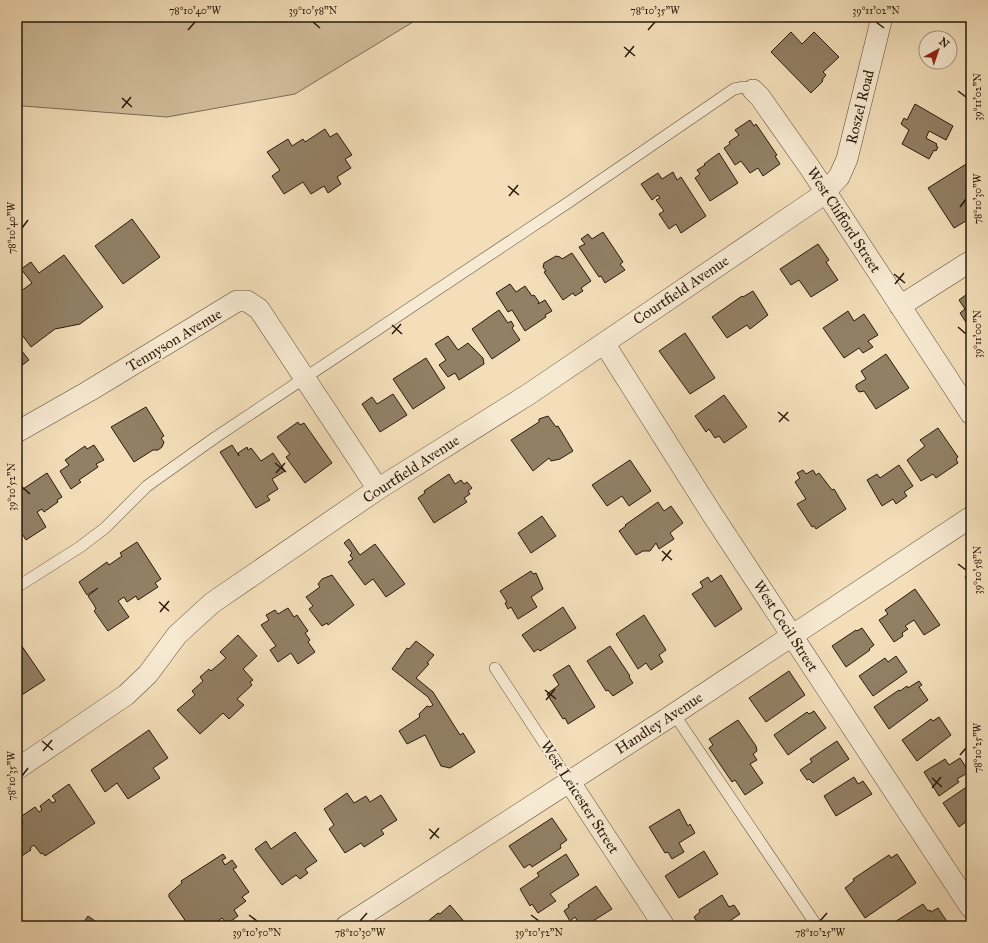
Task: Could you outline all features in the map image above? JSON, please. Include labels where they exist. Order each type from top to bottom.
[{"type":"street","name":"Roszel Road","points":[[826,192],[839,177],[847,160],[882,17]]},
{"type":"street","name":"West Clifford Street","points":[[753,90],[760,97],[826,192],[971,414]]},
{"type":"street","name":"Courtfield Avenue","points":[[17,769],[126,695],[148,674],[177,635],[212,602],[378,489],[529,394],[826,192]]},
{"type":"street","points":[[900,306],[971,261]]},
{"type":"street","name":"Tennyson Avenue","points":[[17,432],[89,391],[237,301],[247,301],[259,309],[306,378]]},
{"type":"street","name":"West Cecil Street","points":[[604,343],[712,514],[971,908]]},
{"type":"street","points":[[306,378],[378,489]]},
{"type":"street","name":"Handley Avenue","points":[[348,925],[674,714],[971,517]]},
{"type":"street","name":"West Leicester Street","points":[[569,781],[664,926]]},
{"type":"lane","points":[[17,587],[80,547],[105,528],[147,486],[216,437],[306,378],[734,89],[744,87],[753,90]]},
{"type":"lane","name":"West Leicester Street","points":[[495,668],[569,781]]},
{"type":"lane","points":[[674,714],[817,926]]},
{"type":"shaded area","points":[[17,17],[421,17],[295,94],[167,117],[23,106],[17,104]]},
{"type":"building","points":[[791,32],[802,44],[814,32],[839,57],[823,72],[826,75],[822,80],[823,81],[811,93],[771,52]]},
{"type":"building","points":[[915,104],[953,126],[946,140],[929,131],[926,138],[937,144],[936,146],[938,147],[936,151],[934,150],[929,159],[902,144],[909,130],[901,124],[904,118],[907,120]]},
{"type":"building","points":[[750,120],[754,126],[756,124],[777,155],[775,156],[780,164],[763,176],[758,168],[750,173],[741,161],[735,165],[724,148],[730,144],[729,142],[739,135],[735,130]]},
{"type":"building","points":[[325,129],[330,137],[337,133],[352,155],[345,159],[351,168],[337,177],[341,184],[328,193],[324,186],[311,194],[303,182],[284,194],[272,176],[280,170],[267,152],[288,139],[292,146],[303,139],[305,142]]},
{"type":"building","points":[[719,153],[738,183],[710,201],[695,178],[700,174],[697,170]]},
{"type":"building","points":[[971,161],[971,218],[954,228],[928,188]]},
{"type":"building","points":[[673,172],[677,180],[681,177],[706,216],[681,233],[676,224],[669,229],[659,214],[664,211],[656,200],[660,198],[658,195],[652,200],[641,184],[658,173],[662,179]]},
{"type":"building","points":[[132,219],[160,257],[123,284],[95,246]]},
{"type":"building","points":[[603,232],[623,262],[620,264],[625,270],[605,283],[601,276],[599,277],[579,247],[585,244],[581,239],[588,234],[592,239]]},
{"type":"building","points":[[818,244],[829,260],[826,262],[838,280],[811,297],[799,280],[791,285],[780,269]]},
{"type":"building","points":[[572,253],[591,281],[581,288],[583,291],[575,296],[573,293],[563,300],[544,272],[546,271],[543,267],[544,263],[556,256],[562,259]]},
{"type":"building","points":[[64,255],[103,307],[80,324],[55,329],[31,347],[17,328],[17,294],[32,283],[21,269],[31,262],[39,273]]},
{"type":"building","points":[[510,284],[516,292],[525,286],[532,296],[534,295],[539,302],[538,304],[545,300],[552,311],[545,315],[546,317],[525,331],[512,310],[508,312],[496,293]]},
{"type":"building","points":[[753,291],[768,315],[750,329],[747,325],[727,338],[712,317],[742,296],[743,297]]},
{"type":"building","points":[[971,291],[971,326],[969,327],[960,313],[965,309],[959,300]]},
{"type":"building","points":[[499,310],[508,323],[511,321],[514,326],[512,328],[520,340],[492,359],[472,329]]},
{"type":"building","points":[[848,311],[854,321],[864,314],[878,335],[868,341],[873,347],[863,353],[859,348],[844,358],[823,328]]},
{"type":"building","points":[[685,333],[715,378],[690,394],[659,351]]},
{"type":"building","points":[[448,336],[458,350],[468,343],[483,358],[484,364],[459,380],[455,373],[448,377],[439,365],[446,360],[435,344]]},
{"type":"building","points":[[17,345],[29,360],[17,369]]},
{"type":"building","points":[[886,354],[909,388],[876,409],[864,391],[859,392],[856,385],[866,379],[861,371]]},
{"type":"building","points":[[426,358],[445,388],[413,409],[393,379]]},
{"type":"building","points":[[393,394],[407,415],[380,432],[362,404],[372,397],[377,404]]},
{"type":"building","points":[[724,395],[747,427],[724,443],[719,436],[715,438],[709,429],[706,432],[695,416]]},
{"type":"building","points":[[146,407],[164,436],[161,438],[164,442],[162,447],[158,450],[153,450],[134,462],[111,427]]},
{"type":"building","points":[[548,416],[556,427],[558,426],[573,451],[560,459],[551,461],[549,458],[533,471],[511,440],[539,422],[539,419]]},
{"type":"building","points":[[298,422],[300,425],[304,423],[332,463],[305,483],[286,457],[290,454],[277,437]]},
{"type":"building","points":[[938,428],[958,457],[956,459],[958,463],[936,478],[933,474],[921,481],[907,460],[925,446],[920,440]]},
{"type":"building","points":[[94,445],[104,460],[96,464],[98,467],[79,480],[81,482],[71,489],[60,471],[69,465],[65,460],[85,446],[87,449]]},
{"type":"building","points":[[232,445],[239,456],[238,453],[247,447],[248,450],[251,448],[261,461],[273,453],[285,471],[272,479],[278,489],[267,496],[270,500],[256,508],[220,452]]},
{"type":"building","points":[[630,460],[651,491],[629,506],[622,496],[607,506],[592,485]]},
{"type":"building","points":[[899,465],[913,486],[904,492],[907,496],[896,504],[893,499],[882,506],[867,480],[877,474],[880,478]]},
{"type":"building","points":[[803,470],[806,474],[813,470],[816,475],[819,473],[832,490],[834,489],[846,509],[816,529],[814,526],[812,527],[797,504],[806,499],[795,482],[800,478],[797,473]]},
{"type":"building","points":[[47,473],[62,497],[57,500],[58,502],[44,512],[42,509],[37,512],[46,527],[26,540],[17,526],[17,493]]},
{"type":"building","points":[[449,474],[455,484],[461,480],[464,484],[467,482],[472,488],[468,491],[470,494],[464,498],[467,502],[434,523],[418,498],[425,493],[424,491]]},
{"type":"building","points":[[658,502],[664,511],[671,506],[683,523],[670,533],[674,539],[659,549],[656,543],[650,551],[643,551],[636,555],[619,531],[626,526],[625,525]]},
{"type":"building","points":[[542,516],[556,536],[531,553],[518,533]]},
{"type":"building","points":[[349,539],[360,555],[375,544],[405,584],[386,597],[373,579],[365,585],[348,562],[353,559],[350,555],[352,553],[344,543]]},
{"type":"building","points":[[137,542],[161,579],[155,583],[158,587],[138,600],[136,596],[127,602],[124,597],[118,601],[129,617],[108,631],[94,611],[96,609],[88,596],[98,588],[87,595],[79,582],[107,562],[109,565],[122,556],[120,553]]},
{"type":"building","points":[[531,571],[533,574],[536,573],[543,589],[531,597],[537,607],[518,619],[511,607],[508,609],[505,603],[507,602],[500,591]]},
{"type":"building","points":[[971,573],[971,586],[965,577]]},
{"type":"building","points":[[332,575],[354,605],[328,625],[327,623],[322,626],[309,609],[313,606],[306,597],[320,587],[318,584],[322,579]]},
{"type":"building","points":[[721,575],[742,609],[715,627],[692,594],[703,587],[700,582],[708,577],[711,582]]},
{"type":"building","points":[[915,589],[940,625],[924,635],[914,620],[905,626],[908,629],[902,633],[903,636],[894,642],[879,620],[888,614],[885,610]]},
{"type":"building","points":[[563,607],[576,628],[540,651],[538,649],[534,652],[522,635]]},
{"type":"building","points":[[288,608],[294,617],[297,615],[308,631],[305,633],[310,640],[308,642],[315,652],[298,664],[291,653],[278,662],[270,650],[276,646],[261,625],[269,620],[266,615],[275,610],[278,614]]},
{"type":"building","points":[[644,615],[666,650],[659,655],[663,662],[651,670],[646,663],[638,669],[616,634]]},
{"type":"building","points":[[862,628],[874,645],[869,649],[870,650],[846,667],[832,646],[856,630],[857,631]]},
{"type":"building","points":[[238,635],[257,656],[243,669],[253,680],[250,682],[252,685],[237,699],[244,705],[229,719],[223,713],[200,734],[177,710],[195,695],[192,691],[203,681],[200,677],[209,669],[211,671],[226,658],[220,652]]},
{"type":"building","points":[[17,639],[45,680],[17,698]]},
{"type":"building","points":[[416,641],[434,655],[427,663],[429,664],[416,678],[433,692],[460,735],[463,733],[475,752],[450,768],[441,766],[425,735],[407,744],[399,731],[420,717],[419,714],[427,706],[430,707],[433,705],[428,697],[392,669],[407,648],[409,649]]},
{"type":"building","points":[[610,646],[633,683],[613,696],[608,690],[606,691],[587,661]]},
{"type":"building","points":[[896,656],[907,672],[873,696],[859,676],[885,658],[888,662]]},
{"type":"building","points":[[569,665],[595,707],[568,724],[565,718],[563,719],[547,694],[559,685],[553,675]]},
{"type":"building","points":[[789,671],[805,695],[766,722],[749,698]]},
{"type":"building","points":[[919,681],[922,685],[919,687],[928,700],[889,729],[874,707],[899,690],[900,691],[907,686],[908,688]]},
{"type":"building","points":[[814,711],[826,728],[788,755],[774,735],[807,712],[809,714]]},
{"type":"building","points":[[939,717],[951,735],[917,761],[902,740],[931,719],[933,721]]},
{"type":"building","points":[[738,720],[756,746],[757,751],[753,754],[757,760],[750,764],[763,783],[745,795],[735,780],[732,782],[709,748],[713,745],[709,739]]},
{"type":"building","points":[[149,730],[168,758],[153,768],[160,778],[128,799],[117,783],[105,792],[91,770]]},
{"type":"building","points":[[837,741],[849,759],[813,783],[809,779],[807,780],[800,770],[812,762],[810,759]]},
{"type":"building","points":[[960,758],[969,772],[957,779],[959,782],[939,796],[924,772],[945,759],[949,765]]},
{"type":"building","points":[[854,777],[858,784],[863,781],[872,794],[836,816],[824,796]]},
{"type":"building","points":[[69,784],[95,823],[45,856],[43,853],[41,854],[34,845],[30,848],[31,850],[17,859],[17,828],[23,823],[19,818],[35,807],[39,812],[42,810],[40,806],[49,799],[52,803],[56,801],[52,796]]},
{"type":"building","points":[[971,784],[971,818],[959,827],[943,803]]},
{"type":"building","points":[[347,793],[354,803],[366,796],[370,802],[381,795],[397,820],[381,830],[384,834],[364,847],[361,843],[345,853],[329,829],[334,825],[324,809]]},
{"type":"building","points":[[679,809],[688,826],[690,824],[695,833],[679,843],[684,852],[672,859],[668,852],[665,853],[649,827]]},
{"type":"building","points":[[552,818],[567,840],[560,845],[561,848],[532,867],[530,864],[524,868],[509,846]]},
{"type":"building","points":[[295,832],[317,861],[305,869],[308,873],[300,879],[296,875],[282,885],[255,849],[266,841],[271,849]]},
{"type":"building","points":[[704,851],[718,874],[679,898],[665,876]]},
{"type":"building","points":[[223,854],[226,858],[222,860],[225,865],[232,860],[237,867],[233,869],[249,892],[242,897],[246,901],[234,910],[238,916],[227,924],[222,918],[211,926],[208,922],[203,926],[189,926],[169,897],[169,894],[182,883],[181,881]]},
{"type":"building","points":[[566,854],[579,875],[550,894],[556,901],[538,913],[532,904],[530,906],[520,889],[539,876],[537,873]]},
{"type":"building","points":[[897,854],[916,883],[865,918],[845,888],[854,881],[853,879],[889,855],[891,858]]},
{"type":"building","points":[[596,886],[612,909],[585,926],[581,926],[575,917],[570,921],[564,911],[569,907],[568,905]]},
{"type":"building","points":[[722,895],[729,907],[734,905],[740,914],[722,926],[700,926],[694,917],[700,912],[699,910]]},
{"type":"building","points":[[923,904],[928,911],[930,910],[931,912],[938,908],[950,926],[895,926],[893,923]]},
{"type":"building","points":[[450,905],[468,926],[422,926],[438,913],[440,914]]},
{"type":"building","points":[[88,916],[102,926],[81,926]]}]
